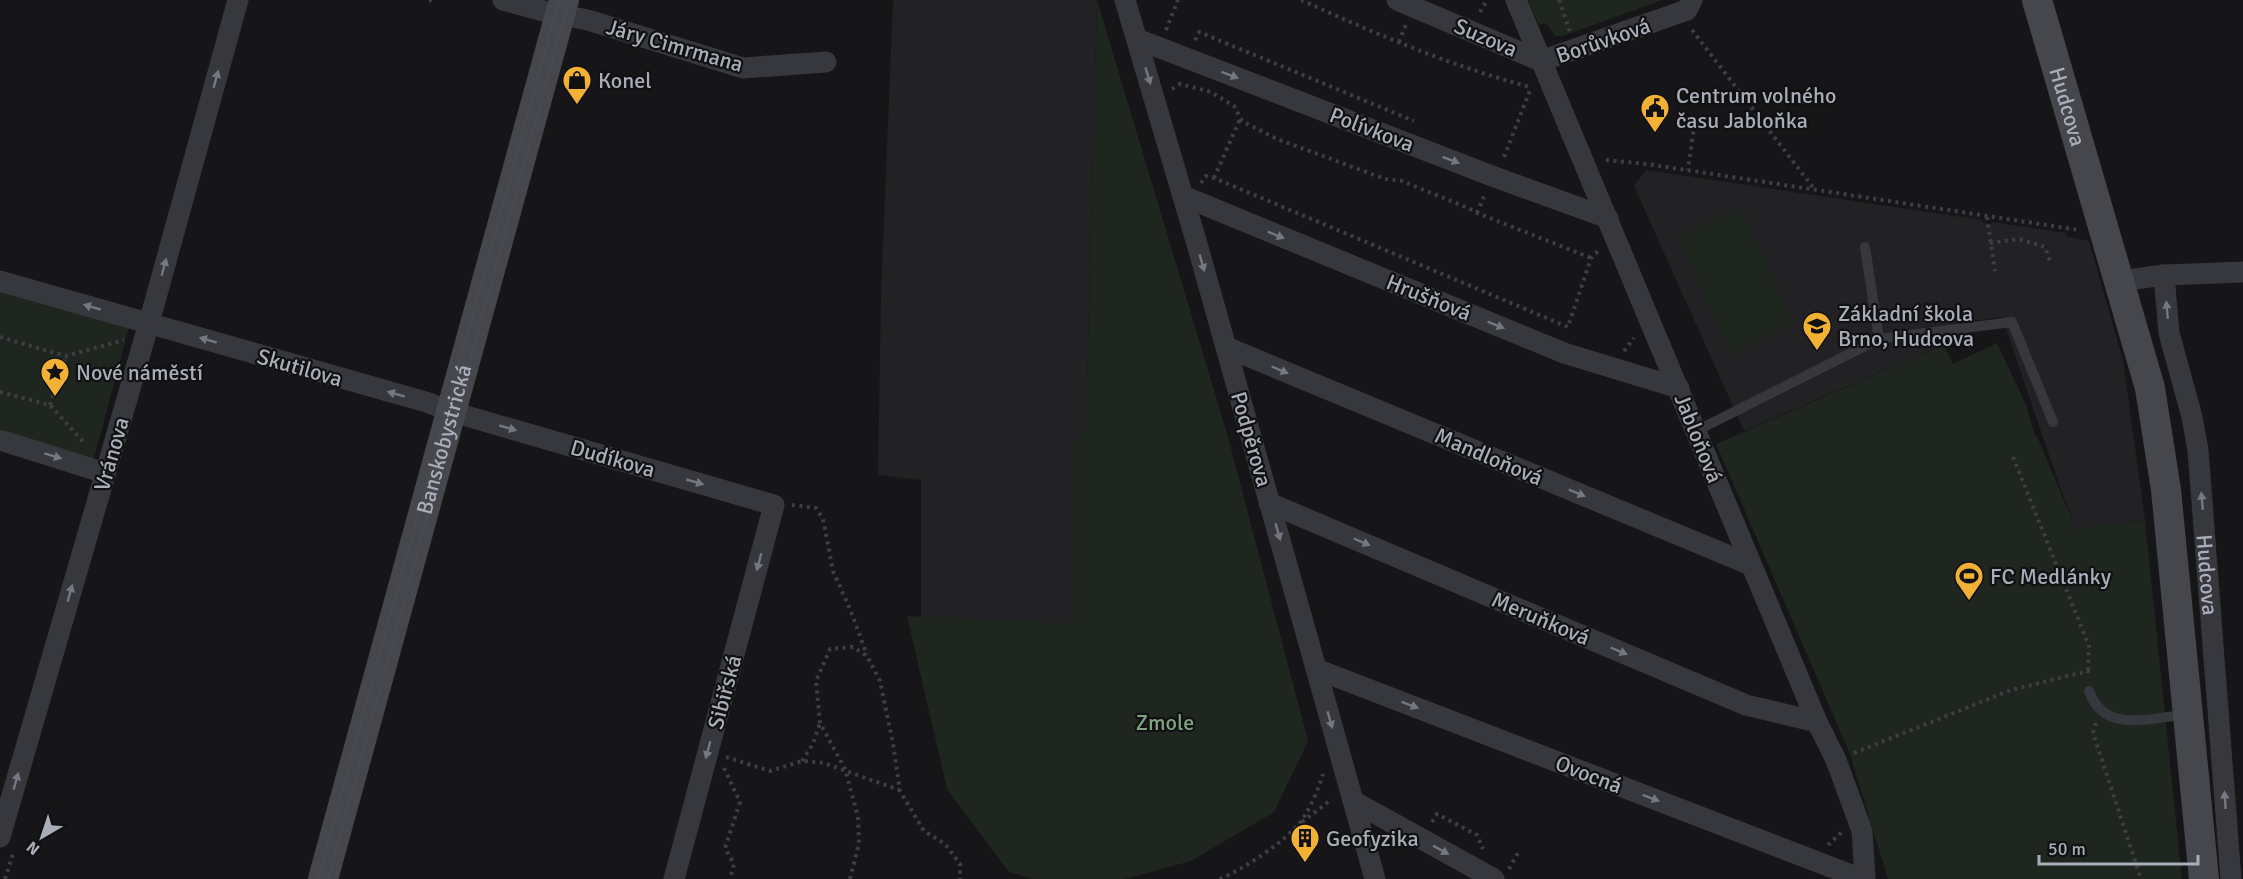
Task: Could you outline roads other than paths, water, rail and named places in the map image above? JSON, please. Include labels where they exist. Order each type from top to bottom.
[{"type":"street","name":"Vránova","points":[[8,841],[105,473],[238,0]]},
{"type":"street","name":"Járy Cimrmana","points":[[503,0],[562,8],[588,20],[743,68],[826,62]]},
{"type":"street","name":"Podpěrova","points":[[1125,0],[1187,188],[1226,347],[1335,734],[1345,798],[1375,879]]},
{"type":"street","name":"Suzova","points":[[1397,0],[1541,61]]},
{"type":"street","name":"Jabloňová","points":[[1516,0],[1817,722],[1836,760],[1862,831],[1863,879]]},
{"type":"street","name":"Borůvková","points":[[1541,61],[1687,10],[1692,0]]},
{"type":"street","name":"Hudcova","points":[[2037,0],[2150,388],[2166,490],[2204,879]]},
{"type":"street","name":"Banskobystrická","points":[[323,879],[562,8]]},
{"type":"street","name":"Polívkova","points":[[1137,39],[1492,176],[1608,218]]},
{"type":"street","name":"Hrušňová","points":[[1187,188],[1564,353],[1679,388]]},
{"type":"street","points":[[2120,281],[2163,275],[2243,272]]},
{"type":"street","name":"Hudcova","points":[[2163,275],[2169,333],[2192,417],[2198,450],[2232,879]]},
{"type":"street","points":[[0,281],[149,323]]},
{"type":"street","name":"Skutilova","points":[[149,323],[452,411]]},
{"type":"street","name":"Mandloňová","points":[[1226,347],[1751,565]]},
{"type":"street","name":"Dudíkova","points":[[452,411],[774,505]]},
{"type":"street","points":[[0,440],[105,473]]},
{"type":"street","name":"Meruňková","points":[[1269,502],[1746,705],[1817,722]]},
{"type":"street","name":"Sibiřská","points":[[674,879],[713,753],[774,505]]},
{"type":"street","name":"Ovocná","points":[[1316,669],[1863,879]]},
{"type":"street","points":[[1345,798],[1494,879]]},
{"type":"lane","points":[[1864,248],[1879,339]]},
{"type":"lane","points":[[1696,431],[1879,339],[2012,322],[2053,422]]},
{"type":"lane","points":[[2089,691],[2100,711],[2120,721],[2189,715]]},
{"type":"tram line","points":[[318,879],[559,0]]},
{"type":"tram line","points":[[328,879],[569,0]]},
{"type":"place","name":"Konel","points":[[577,106]]},
{"type":"place","name":"Centrum volného času Jabloňka","points":[[1655,134]]},
{"type":"place","name":"Základní škola Brno, Hudcova","points":[[1817,352]]},
{"type":"place","name":"Nové náměstí","points":[[55,398]]},
{"type":"place","name":"FC Medlánky","points":[[1969,602]]},
{"type":"place","name":"Geofyzika","points":[[1305,864]]},
{"type":"park label","name":"Zmole","points":[[1165,722]]}]
